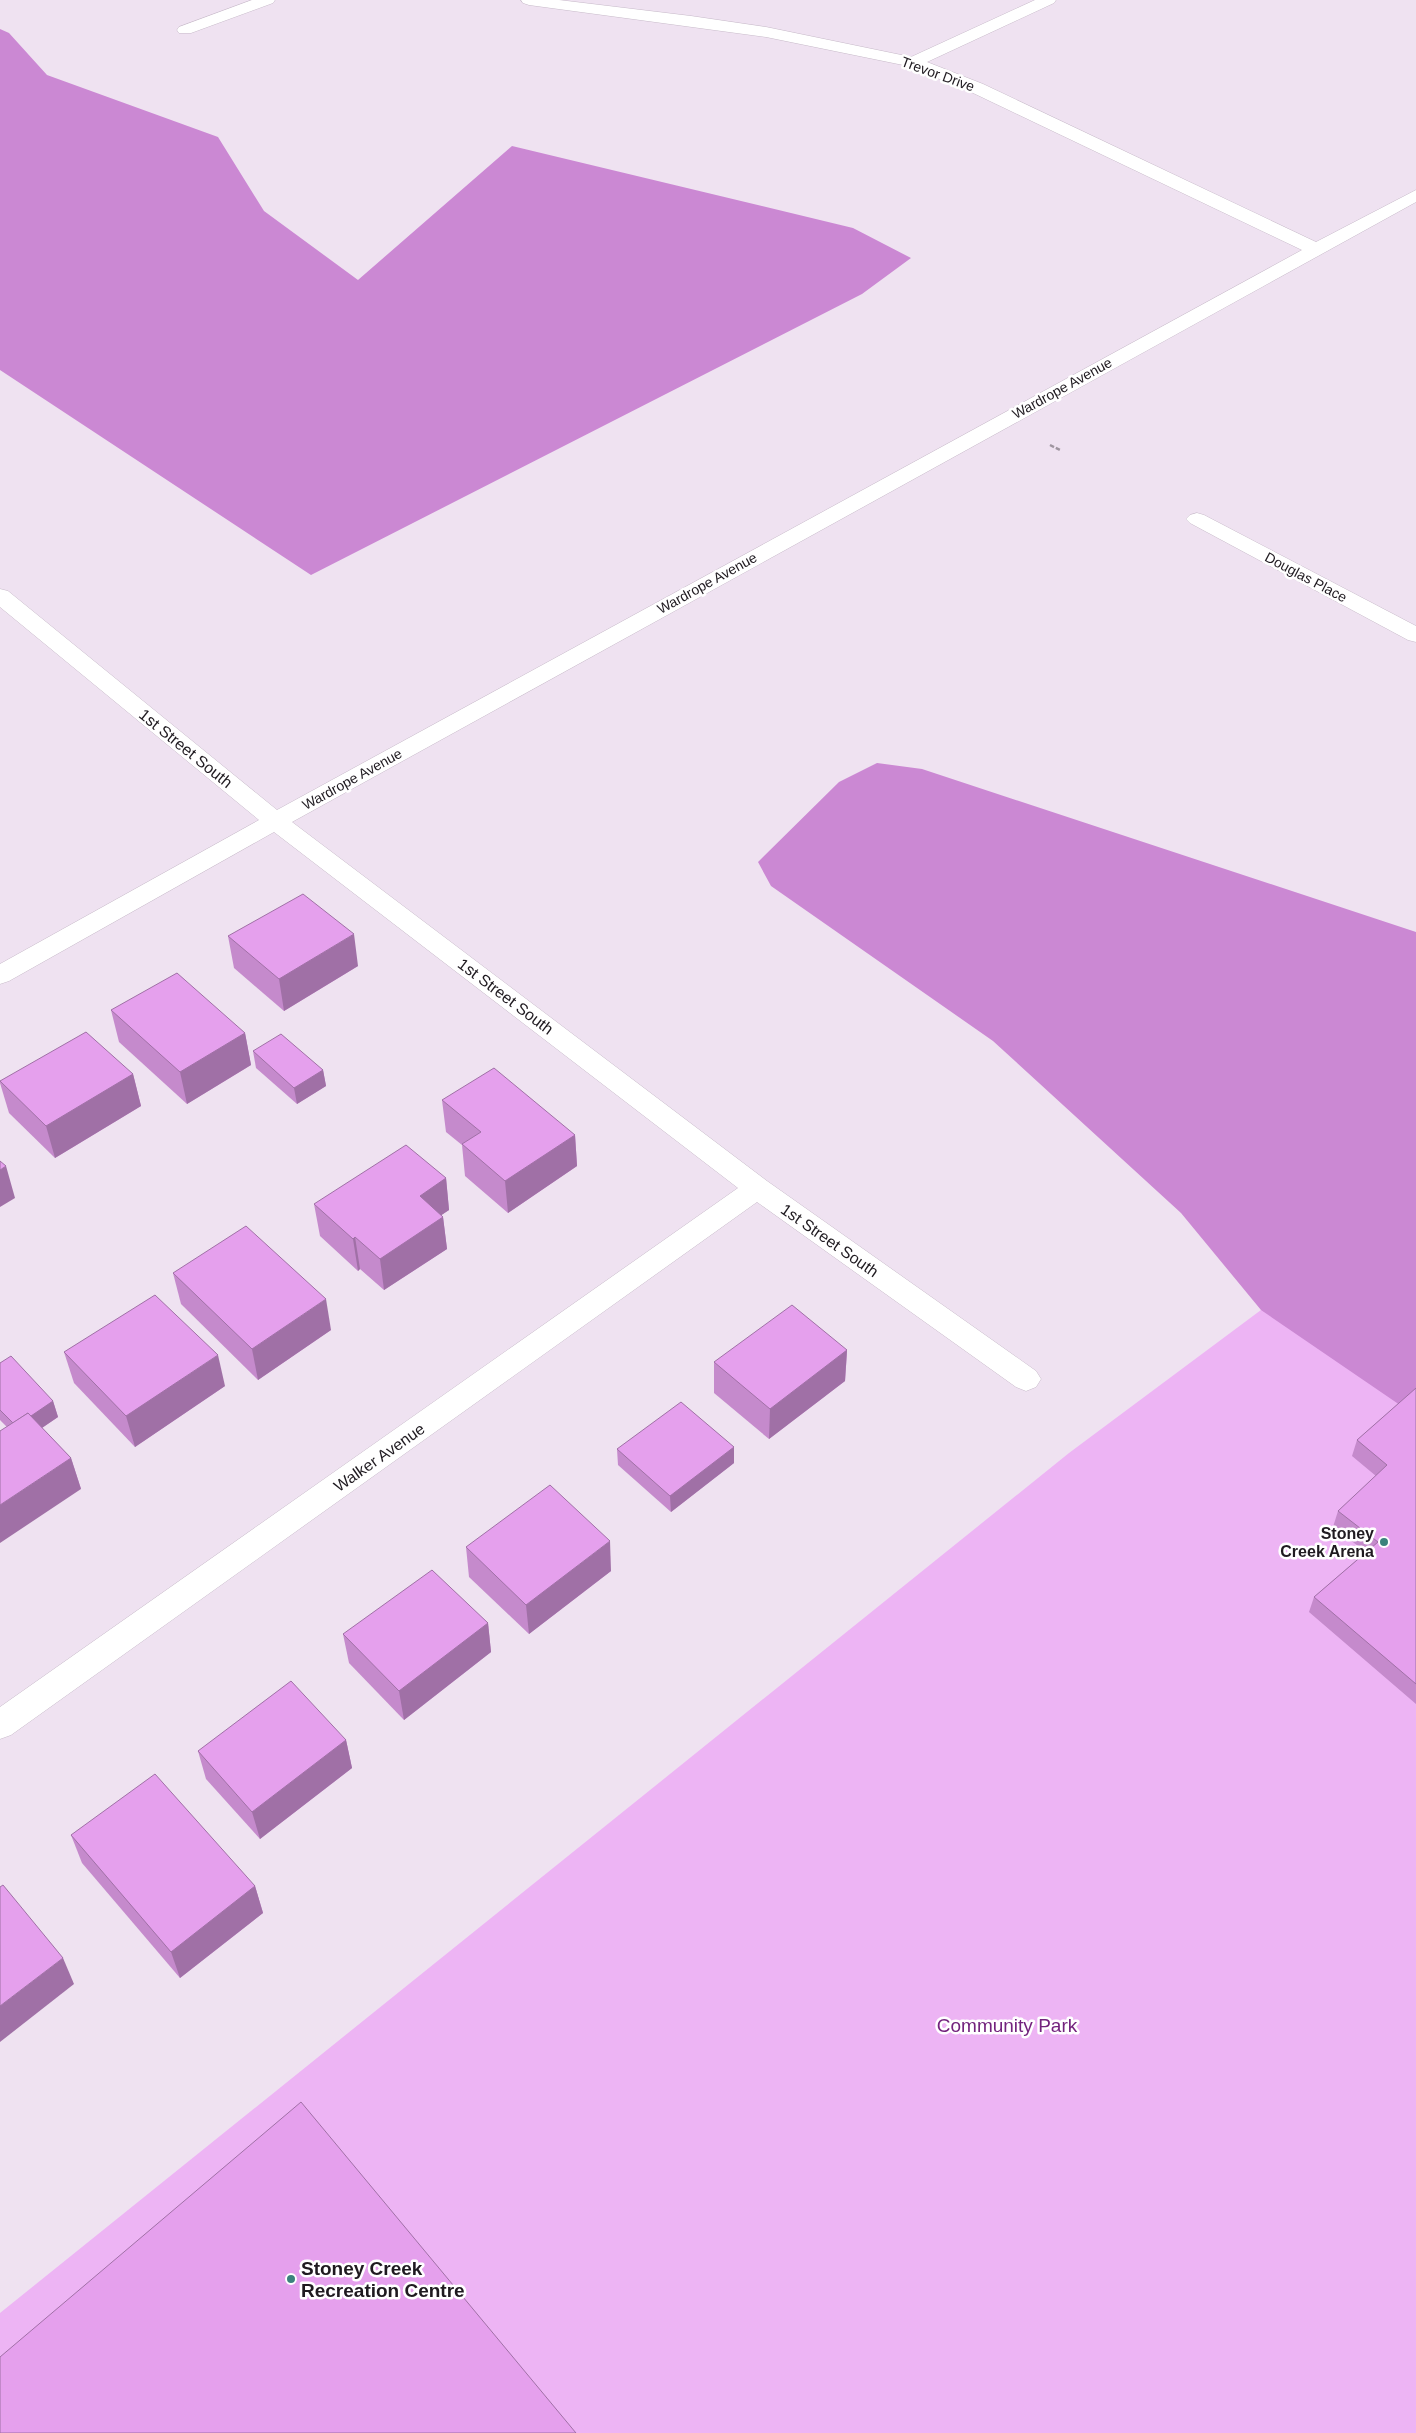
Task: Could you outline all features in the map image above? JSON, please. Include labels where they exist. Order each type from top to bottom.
[{"type":"street","points":[[186,30],[267,0]]},
{"type":"street","name":"Trevor Drive","points":[[529,0],[591,10],[691,21],[766,32],[913,62],[978,88],[1315,249]]},
{"type":"street","points":[[913,62],[1048,0]]},
{"type":"street","name":"Wardrope Avenue","points":[[0,975],[276,821],[1416,195]]},
{"type":"street","name":"Douglas Place","points":[[1197,519],[1416,634]]},
{"type":"street","name":"1st Street South","points":[[0,596],[276,821],[757,1188],[1026,1379]]},
{"type":"street","name":"Walker Avenue","points":[[0,1725],[757,1188]]},
{"type":"green space","name":"Community Park","points":[[1416,1179],[1416,2433],[0,2433],[0,2313],[1069,1453],[1261,1310]]},
{"type":"shaded area","points":[[0,29],[9,33],[47,75],[218,137],[264,211],[358,280],[512,146],[853,228],[911,258],[862,294],[311,575],[0,370]]},
{"type":"shaded area","points":[[877,763],[922,769],[1416,932],[1416,1416],[1261,1310],[1181,1213],[993,1041],[771,886],[758,862],[839,782]]},
{"type":"building","points":[[303,894],[354,934],[279,979],[228,936]]},
{"type":"building","points":[[177,973],[245,1033],[180,1072],[111,1010]]},
{"type":"building","points":[[86,1032],[133,1074],[46,1126],[0,1081]]},
{"type":"building","points":[[281,1034],[323,1070],[294,1088],[253,1051]]},
{"type":"building","points":[[494,1068],[575,1135],[505,1181],[462,1144],[481,1132],[442,1100]]},
{"type":"building","points":[[406,1145],[446,1178],[420,1196],[443,1217],[380,1259],[355,1237],[353,1239],[314,1204]]},
{"type":"building","points":[[0,1161],[6,1166],[0,1170]]},
{"type":"building","points":[[246,1226],[326,1299],[252,1349],[173,1273]]},
{"type":"building","points":[[155,1295],[218,1355],[126,1416],[64,1352]]},
{"type":"building","points":[[792,1305],[847,1350],[770,1409],[714,1362]]},
{"type":"building","points":[[11,1356],[53,1401],[31,1416],[28,1413],[13,1423],[0,1410],[0,1363]]},
{"type":"building","name":"Stoney Creek Arena","points":[[1416,1388],[1416,1684],[1314,1597],[1378,1542],[1338,1511],[1387,1465],[1357,1440]]},
{"type":"building","points":[[681,1402],[734,1447],[670,1496],[617,1449]]},
{"type":"building","points":[[28,1413],[71,1458],[0,1505],[0,1431]]},
{"type":"building","points":[[550,1485],[610,1541],[526,1605],[466,1547]]},
{"type":"building","points":[[432,1570],[488,1623],[399,1691],[343,1634]]},
{"type":"building","points":[[291,1681],[346,1740],[252,1812],[198,1751]]},
{"type":"building","points":[[155,1774],[255,1886],[171,1952],[71,1835]]},
{"type":"building","points":[[3,1885],[63,1958],[0,2006],[0,1887]]},
{"type":"building","name":"Stoney Creek Recreation Centre","points":[[301,2102],[576,2433],[0,2433],[0,2357]]},
{"type":"place","name":"Stoney Creek Arena","points":[[1384,1542]]},
{"type":"place","name":"Stoney Creek Recreation Centre","points":[[291,2279]]}]
